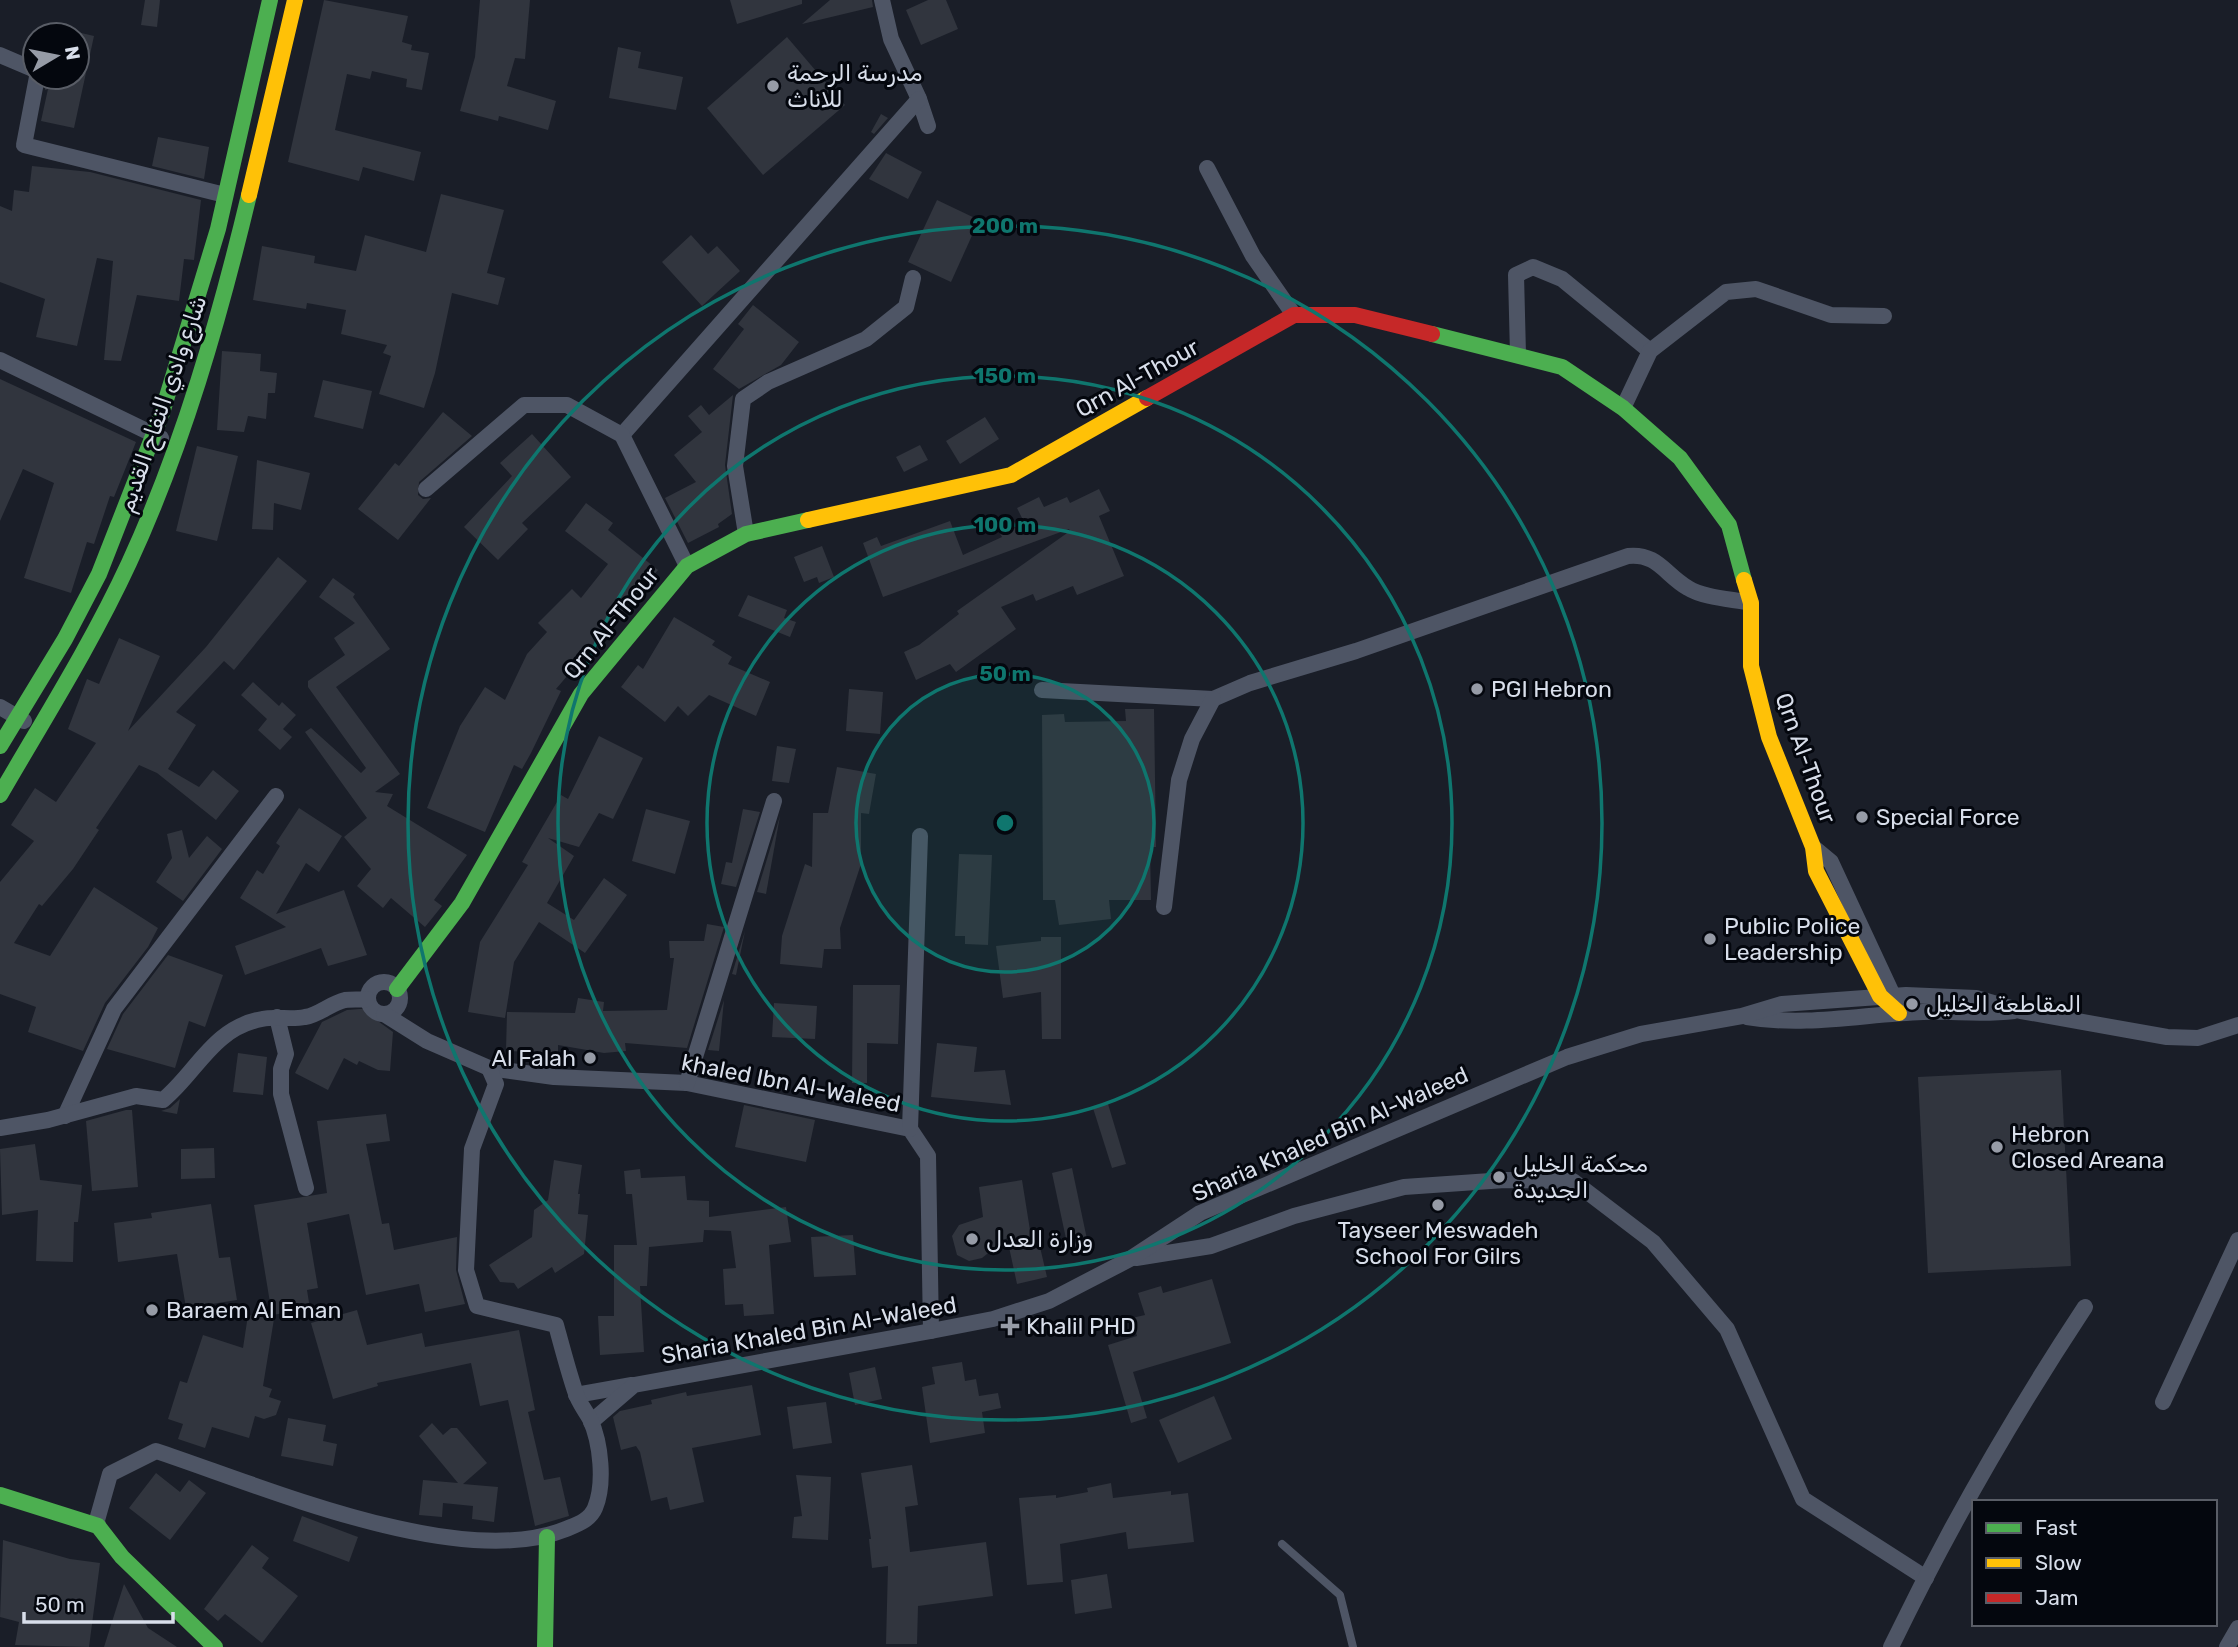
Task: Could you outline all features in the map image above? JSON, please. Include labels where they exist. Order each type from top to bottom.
[{"type":"street","name":"شارع وادي التفاح القديم","points":[[0,746],[65,639],[99,574],[153,435],[184,346],[225,195],[270,0]]},
{"type":"street","name":"شارع وادي التفاح القديم","points":[[0,795],[101,620],[143,530],[176,445],[211,340],[244,224],[295,0]]},
{"type":"street","points":[[882,0],[891,39],[928,125]]},
{"type":"street","points":[[0,55],[21,64]]},
{"type":"street","points":[[34,91],[24,145],[225,195]]},
{"type":"street","points":[[622,435],[919,99]]},
{"type":"street","points":[[1207,168],[1252,256],[1294,315]]},
{"type":"street","points":[[1518,354],[1516,275],[1532,267],[1562,279],[1650,351]]},
{"type":"street","points":[[746,534],[735,466],[743,399],[768,382],[866,339],[906,307],[914,278]]},
{"type":"street","points":[[1623,408],[1650,351],[1726,292],[1756,289],[1831,315],[1884,316]]},
{"type":"street","name":"Qrn Al-Thour","points":[[397,989],[463,903],[581,694],[687,566],[746,534],[1011,474],[1294,315],[1355,315],[1562,367],[1623,408],[1680,458],[1729,525],[1751,603],[1751,666],[1769,737],[1813,847],[1816,871],[1888,996]]},
{"type":"street","points":[[0,360],[176,445]]},
{"type":"street","points":[[426,489],[524,405],[568,405],[622,435],[687,566]]},
{"type":"street","points":[[1041,690],[1213,699],[1250,682],[1356,651],[1628,556],[1643,556],[1658,562],[1689,590],[1751,603]]},
{"type":"street","points":[[1164,906],[1179,780],[1192,739],[1213,699]]},
{"type":"street","points":[[0,707],[37,730]]},
{"type":"street","points":[[65,1116],[114,1009],[276,796]]},
{"type":"street","points":[[687,1083],[774,801]]},
{"type":"street","points":[[910,1129],[920,836]]},
{"type":"street","points":[[387,982],[397,989],[399,1003],[393,1012],[384,1014],[373,1011],[367,999],[375,984],[387,982]]},
{"type":"street","points":[[1888,996],[1899,1013]]},
{"type":"street","points":[[1742,1016],[1782,1004],[1888,996],[1976,998],[2021,1011],[2167,1037],[2198,1038],[2238,1025]]},
{"type":"street","points":[[0,1128],[65,1116],[136,1096],[163,1100],[182,1085],[193,1066],[216,1042],[245,1024],[277,1017],[307,1017],[344,1001],[367,999]]},
{"type":"street","points":[[1742,1016],[1783,1023],[1899,1013],[1983,1015],[2021,1011]]},
{"type":"street","name":"khaled Ibn Al-Waleed","points":[[384,1014],[427,1041],[489,1068],[554,1077],[687,1083],[910,1129],[928,1156],[931,1331]]},
{"type":"street","name":"Sharia Khaled Bin Al-Waleed","points":[[591,1422],[634,1385],[993,1319],[1049,1301],[1130,1259],[1200,1213],[1567,1057],[1641,1034],[1742,1016]]},
{"type":"street","points":[[277,1017],[286,1054],[281,1069],[281,1094],[306,1188]]},
{"type":"street","points":[[215,1647],[122,1557],[98,1526],[97,1520],[110,1474],[156,1451],[375,1524],[458,1538],[514,1541],[547,1537],[584,1522],[595,1509],[601,1479],[591,1422],[576,1395],[556,1325],[477,1306],[466,1270],[472,1149],[496,1084],[489,1068]]},
{"type":"street","points":[[1130,1259],[1212,1246],[1294,1216],[1404,1187],[1505,1180],[1573,1181],[1653,1242],[1727,1329],[1803,1499],[1926,1578]]},
{"type":"street","points":[[2163,1402],[2238,1240]]},
{"type":"street","points":[[1891,1647],[1926,1578],[2029,1393],[2085,1307]]},
{"type":"street","points":[[576,1395],[634,1385]]},
{"type":"street","points":[[0,1496],[98,1526]]},
{"type":"street","points":[[545,1647],[547,1537]]},
{"type":"street","points":[[2227,1647],[2238,1628]]},
{"type":"lane","points":[[1282,1544],[1340,1595],[1353,1647]]},
{"type":"building","points":[[145,0],[160,0],[157,27],[141,25]]},
{"type":"building","points":[[324,0],[408,16],[402,42],[412,45],[411,50],[429,53],[422,90],[406,87],[407,79],[372,71],[370,79],[347,74],[335,130],[421,152],[414,181],[363,167],[359,181],[288,162]]},
{"type":"building","points":[[480,0],[530,0],[525,59],[515,58],[507,86],[556,101],[548,130],[499,116],[498,121],[460,111],[475,57]]},
{"type":"building","points":[[730,0],[802,0],[802,4],[737,24]]},
{"type":"building","points":[[830,0],[872,0],[873,7],[802,24]]},
{"type":"building","points":[[928,0],[946,0],[958,29],[921,45],[906,10]]},
{"type":"building","points":[[787,37],[845,105],[763,175],[707,108]]},
{"type":"building","points":[[618,47],[641,52],[638,68],[683,77],[676,110],[609,98]]},
{"type":"building","points":[[48,91],[82,91],[74,128],[41,121]]},
{"type":"building","points":[[881,114],[888,118],[874,134],[871,132]]},
{"type":"building","points":[[158,137],[209,147],[204,179],[152,166]]},
{"type":"building","points":[[886,153],[922,172],[908,199],[869,179]]},
{"type":"building","points":[[32,166],[90,172],[201,200],[194,260],[184,259],[179,301],[137,295],[121,361],[104,360],[113,261],[97,258],[77,346],[36,337],[45,299],[0,282],[0,206],[12,211],[14,190],[29,192]]},
{"type":"building","points":[[441,194],[504,210],[487,273],[505,278],[498,305],[452,293],[435,373],[424,408],[379,394],[391,356],[383,353],[387,345],[341,334],[346,310],[307,303],[306,309],[253,300],[262,246],[315,256],[314,263],[356,271],[365,235],[426,252]]},
{"type":"building","points":[[937,200],[979,220],[951,282],[908,262]]},
{"type":"building","points":[[691,235],[708,254],[717,246],[740,271],[702,306],[662,262]]},
{"type":"building","points":[[753,305],[799,342],[781,365],[739,389],[713,369],[744,329],[738,324]]},
{"type":"building","points":[[222,351],[261,354],[260,371],[277,373],[275,393],[268,393],[266,419],[248,416],[244,432],[217,430]]},
{"type":"building","points":[[0,379],[136,442],[114,497],[110,496],[94,544],[87,542],[71,593],[24,578],[54,483],[23,469],[0,521]]},
{"type":"building","points":[[323,380],[372,391],[363,429],[314,417]]},
{"type":"building","points":[[733,395],[725,465],[732,514],[718,524],[719,527],[688,543],[665,498],[696,482],[674,455],[702,432],[688,416],[701,405],[709,415]]},
{"type":"building","points":[[443,412],[472,436],[419,482],[418,495],[423,499],[431,498],[398,540],[358,509],[395,463],[399,466]]},
{"type":"building","points":[[985,417],[999,439],[960,464],[946,441]]},
{"type":"building","points":[[532,434],[571,477],[522,523],[528,529],[498,560],[464,527],[512,476],[500,463]]},
{"type":"building","points":[[920,445],[928,460],[904,472],[896,457]]},
{"type":"building","points":[[197,446],[238,456],[217,541],[176,531]]},
{"type":"building","points":[[257,460],[310,473],[301,510],[274,503],[273,530],[252,529]]},
{"type":"building","points":[[1099,489],[1110,511],[1099,516],[1124,576],[1077,595],[1073,586],[1036,601],[1033,594],[1001,607],[1016,629],[956,672],[950,664],[916,680],[904,652],[919,645],[959,614],[957,611],[1070,531],[1069,529],[883,597],[863,543],[877,537],[881,546],[950,521],[963,555],[1002,537],[998,530],[1022,518],[1017,508],[1039,497],[1044,507],[1067,497],[1070,503]]},
{"type":"building","points":[[586,503],[613,523],[608,530],[658,570],[556,689],[561,691],[531,753],[522,769],[514,765],[485,832],[427,808],[460,726],[485,687],[505,700],[527,654],[547,632],[538,623],[572,589],[581,598],[608,564],[565,531]]},
{"type":"building","points":[[822,546],[834,577],[819,583],[817,577],[804,582],[794,557]]},
{"type":"building","points":[[278,557],[307,581],[234,670],[224,661],[176,712],[196,725],[168,769],[199,787],[213,770],[239,791],[216,820],[157,773],[139,765],[96,828],[99,830],[73,869],[42,906],[39,904],[14,943],[50,956],[94,887],[158,928],[148,947],[105,1003],[83,1051],[28,1032],[36,1007],[0,994],[0,882],[34,841],[11,825],[35,788],[56,802],[96,743],[68,729],[87,679],[99,684],[119,638],[160,656],[128,731],[206,647]]},
{"type":"building","points":[[333,578],[355,594],[353,597],[390,649],[336,687],[400,774],[375,792],[393,794],[387,806],[467,855],[434,900],[442,906],[425,927],[391,898],[383,908],[357,886],[371,869],[344,837],[367,818],[305,732],[311,728],[361,773],[366,768],[308,687],[308,681],[345,655],[334,638],[355,623],[319,597]]},
{"type":"building","points":[[748,595],[787,610],[784,618],[796,622],[790,637],[738,616]]},
{"type":"building","points":[[674,617],[715,641],[712,645],[732,657],[728,664],[770,682],[756,716],[709,695],[688,716],[678,706],[665,722],[621,687],[638,665],[643,669]]},
{"type":"building","points":[[253,682],[279,706],[282,702],[296,715],[283,729],[292,737],[280,750],[258,730],[267,719],[241,695]]},
{"type":"building","points":[[849,689],[883,692],[880,734],[846,731]]},
{"type":"building","points":[[1125,709],[1154,709],[1156,847],[1150,847],[1151,900],[1109,900],[1111,919],[1059,925],[1055,900],[1043,900],[1042,715],[1064,714],[1065,722],[1126,721]]},
{"type":"building","points":[[599,736],[643,758],[613,819],[599,813],[579,847],[548,838],[574,856],[547,903],[574,920],[604,878],[627,895],[585,953],[539,922],[514,962],[505,1018],[468,1012],[480,942],[528,865],[522,862],[561,795],[568,799]]},
{"type":"building","points":[[777,746],[796,749],[789,783],[772,781]]},
{"type":"building","points":[[837,767],[876,774],[869,814],[861,813],[861,864],[840,928],[841,949],[824,949],[822,968],[780,964],[782,936],[805,864],[812,867],[813,813],[828,813]]},
{"type":"building","points":[[299,808],[342,836],[319,872],[306,863],[276,914],[344,890],[367,955],[328,966],[321,948],[245,975],[235,946],[286,927],[240,898],[257,870],[263,874],[280,846],[276,843]]},
{"type":"building","points":[[646,809],[690,821],[675,874],[632,861]]},
{"type":"building","points":[[743,809],[760,812],[736,887],[721,884],[726,862],[732,863]]},
{"type":"building","points":[[780,816],[766,894],[757,892]]},
{"type":"building","points":[[182,830],[189,858],[207,836],[222,849],[183,901],[156,882],[172,858],[167,834]]},
{"type":"building","points":[[959,854],[992,855],[988,945],[965,944],[965,936],[955,936]]},
{"type":"building","points":[[707,924],[724,927],[687,1048],[625,1043],[626,1051],[604,1053],[558,1045],[558,1053],[506,1051],[507,1012],[575,1013],[578,998],[604,1002],[603,1011],[667,1010],[674,958],[670,958],[669,941],[704,941]]},
{"type":"building","points":[[745,931],[736,975],[732,974]]},
{"type":"building","points":[[1041,937],[1061,937],[1061,1039],[1042,1039],[1041,992],[1003,998],[996,946],[1041,941]]},
{"type":"building","points":[[168,955],[223,975],[205,1027],[189,1021],[175,1068],[107,1049],[123,1014]]},
{"type":"building","points":[[853,985],[900,985],[898,1044],[867,1043],[867,1083],[852,1083]]},
{"type":"building","points":[[724,1000],[719,1051],[708,1050]]},
{"type":"building","points":[[774,1003],[817,1006],[815,1039],[772,1037]]},
{"type":"building","points":[[372,1008],[375,1019],[393,1032],[390,1071],[378,1070],[359,1061],[357,1065],[344,1058],[328,1090],[295,1073],[322,1022],[347,1010]]},
{"type":"building","points":[[937,1043],[977,1047],[974,1072],[1005,1070],[1011,1105],[931,1097]]},
{"type":"building","points":[[238,1053],[267,1057],[263,1095],[233,1092]]},
{"type":"building","points":[[2061,1070],[2071,1266],[1928,1273],[1918,1077]]},
{"type":"building","points":[[180,1099],[177,1114],[161,1111],[170,1108]]},
{"type":"building","points":[[1108,1104],[1126,1164],[1112,1168],[1093,1108]]},
{"type":"building","points":[[744,1105],[815,1120],[806,1162],[735,1147]]},
{"type":"building","points":[[132,1110],[138,1187],[92,1191],[86,1121]]},
{"type":"building","points":[[386,1114],[390,1141],[366,1144],[382,1224],[389,1223],[394,1250],[457,1237],[456,1270],[465,1304],[425,1312],[419,1284],[366,1295],[349,1214],[307,1223],[318,1288],[307,1290],[310,1309],[272,1315],[254,1205],[327,1193],[317,1121]]},
{"type":"building","points":[[35,1144],[40,1180],[82,1185],[78,1222],[74,1222],[73,1262],[36,1261],[38,1210],[2,1215],[0,1149]]},
{"type":"building","points":[[214,1148],[215,1178],[181,1179],[181,1149]]},
{"type":"building","points":[[554,1160],[582,1165],[578,1214],[588,1215],[584,1254],[555,1273],[552,1267],[518,1289],[514,1283],[500,1282],[489,1265],[532,1237],[534,1210],[548,1200]]},
{"type":"building","points":[[1072,1168],[1088,1244],[1068,1248],[1052,1173]]},
{"type":"building","points":[[640,1169],[641,1178],[685,1176],[687,1200],[709,1201],[709,1217],[786,1207],[791,1242],[769,1245],[774,1314],[744,1316],[743,1304],[725,1305],[723,1269],[736,1268],[731,1231],[704,1230],[703,1242],[649,1247],[647,1286],[640,1286],[644,1352],[600,1355],[598,1316],[614,1316],[614,1245],[637,1245],[632,1194],[626,1194],[624,1171]]},
{"type":"building","points":[[1022,1180],[1033,1249],[1040,1247],[1047,1277],[1017,1284],[1007,1238],[982,1258],[969,1261],[957,1255],[952,1236],[959,1225],[983,1217],[979,1187]]},
{"type":"building","points":[[211,1204],[219,1258],[230,1257],[237,1300],[186,1308],[177,1254],[118,1262],[114,1223],[152,1218],[151,1213]]},
{"type":"building","points":[[853,1235],[856,1275],[814,1277],[811,1237]]},
{"type":"building","points":[[1212,1279],[1231,1343],[1133,1372],[1147,1418],[1131,1423],[1108,1345],[1137,1336],[1132,1318],[1145,1315],[1138,1293],[1161,1286],[1163,1293]]},
{"type":"building","points":[[357,1310],[367,1345],[422,1333],[425,1347],[519,1330],[535,1410],[528,1412],[544,1480],[560,1477],[569,1516],[535,1526],[508,1400],[480,1406],[471,1363],[377,1383],[378,1386],[333,1399],[311,1323]]},
{"type":"building","points":[[248,1315],[274,1319],[263,1386],[272,1389],[269,1397],[281,1401],[276,1415],[264,1419],[255,1416],[249,1438],[212,1427],[205,1448],[178,1439],[183,1424],[168,1419],[180,1381],[187,1383],[203,1335],[243,1348]]},
{"type":"building","points":[[962,1362],[965,1381],[976,1379],[979,1396],[998,1393],[1001,1408],[982,1412],[985,1433],[930,1443],[922,1387],[935,1384],[932,1367]]},
{"type":"building","points":[[875,1367],[882,1399],[855,1405],[849,1373]]},
{"type":"building","points":[[752,1385],[761,1435],[692,1448],[704,1502],[670,1510],[667,1497],[651,1501],[640,1452],[636,1446],[621,1450],[613,1417],[620,1411],[652,1404],[651,1400],[686,1392],[687,1396]]},
{"type":"building","points":[[1214,1396],[1232,1439],[1178,1463],[1159,1420]]},
{"type":"building","points":[[826,1402],[832,1443],[793,1449],[787,1407]]},
{"type":"building","points":[[288,1418],[326,1425],[323,1441],[337,1444],[333,1466],[281,1456]]},
{"type":"building","points":[[432,1423],[443,1435],[451,1428],[457,1428],[487,1463],[463,1484],[498,1487],[494,1522],[472,1519],[473,1506],[443,1503],[442,1517],[419,1515],[423,1480],[458,1483],[419,1436]]},
{"type":"building","points":[[912,1465],[918,1505],[905,1507],[910,1552],[986,1542],[993,1596],[918,1606],[917,1644],[886,1644],[888,1566],[872,1568],[871,1539],[861,1473]]},
{"type":"building","points":[[156,1473],[180,1492],[189,1480],[206,1493],[170,1540],[129,1508]]},
{"type":"building","points":[[796,1475],[831,1477],[828,1540],[792,1538],[794,1517],[802,1516]]},
{"type":"building","points":[[1111,1483],[1113,1498],[1171,1491],[1171,1495],[1188,1493],[1194,1542],[1128,1549],[1126,1532],[1060,1544],[1063,1582],[1027,1585],[1019,1498],[1056,1495],[1056,1498],[1088,1492],[1087,1488]]},
{"type":"building","points":[[302,1516],[358,1537],[349,1562],[293,1541]]},
{"type":"building","points":[[3,1540],[70,1559],[100,1563],[89,1647],[15,1645],[19,1622],[0,1617]]},
{"type":"building","points":[[252,1545],[269,1558],[262,1568],[298,1596],[262,1643],[225,1614],[218,1621],[204,1609]]},
{"type":"building","points":[[1107,1574],[1112,1608],[1075,1614],[1071,1580]]},
{"type":"building","points":[[124,1584],[148,1628],[177,1647],[104,1647]]},
{"type":"traffic: fast","points":[[0,746],[65,639],[99,574],[162,413],[218,229],[270,0]]},
{"type":"traffic: fast","points":[[0,795],[99,622],[148,519],[198,382],[249,195]]},
{"type":"traffic: fast","points":[[1432,334],[1562,367],[1623,408],[1680,458],[1729,525],[1744,580]]},
{"type":"traffic: fast","points":[[397,989],[462,903],[581,694],[687,566],[746,534],[808,520]]},
{"type":"traffic: fast","points":[[0,1495],[98,1526],[122,1557],[215,1647]]},
{"type":"traffic: fast","points":[[545,1647],[547,1537]]},
{"type":"traffic: slow","points":[[249,195],[295,0]]},
{"type":"traffic: slow","points":[[808,520],[1011,475],[1147,398]]},
{"type":"traffic: slow","points":[[1744,580],[1751,603],[1751,666],[1769,737],[1813,847],[1816,871],[1880,996],[1899,1013]]},
{"type":"traffic: jam","points":[[1147,398],[1294,315],[1355,315],[1432,334]]},
{"type":"place","name":"مدرسة الرحمة للاناث","points":[[773,86]]},
{"type":"place","name":"PGI Hebron","points":[[1477,689]]},
{"type":"place","name":"Special Force","points":[[1862,817]]},
{"type":"place","name":"Public Police Leadership","points":[[1710,939]]},
{"type":"place","name":"المقاطعة الخليل","points":[[1912,1004]]},
{"type":"place","name":"Al Falah","points":[[590,1058]]},
{"type":"place","name":"Hebron Closed Areana","points":[[1997,1147]]},
{"type":"place","name":"محكمة الخليل الجديدة","points":[[1499,1177]]},
{"type":"place","name":"Tayseer Meswadeh School For Gilrs","points":[[1438,1205]]},
{"type":"place","name":"وزارة العدل","points":[[972,1239]]},
{"type":"place","name":"Baraem Al Eman","points":[[152,1310]]},
{"type":"place","name":"Khalil PHD","points":[[1010,1326]]}]
